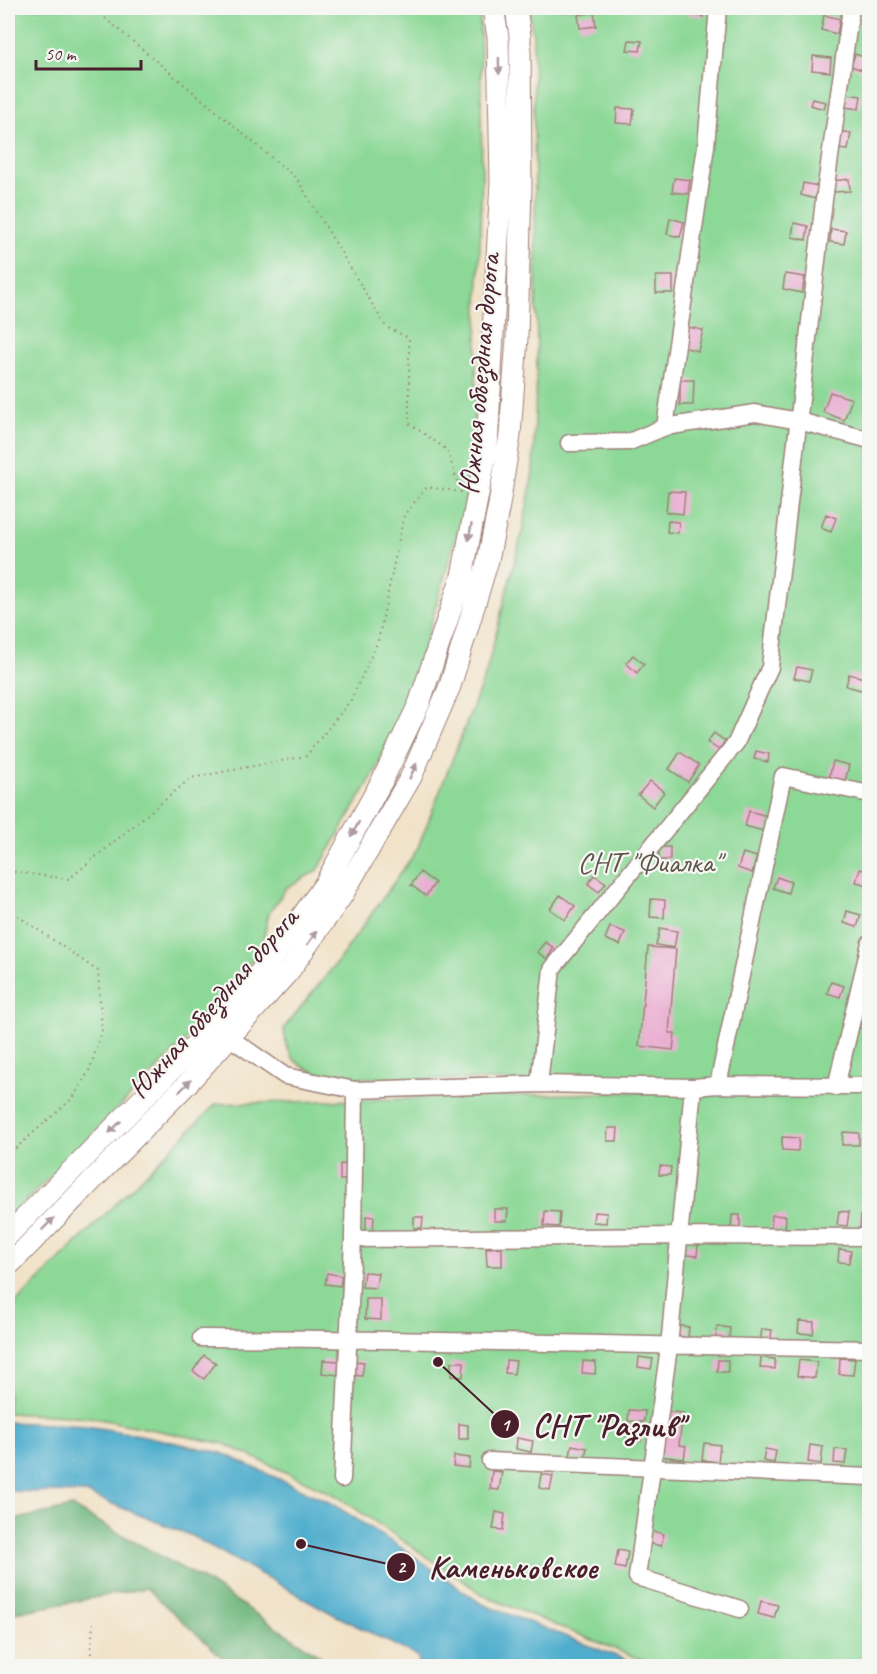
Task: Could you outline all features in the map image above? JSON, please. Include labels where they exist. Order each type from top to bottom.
[{"type":"main road","name":"Южная объездная дорога","points":[[8,1266],[186,1085],[325,884],[383,779],[419,704],[462,576],[487,448],[501,181],[498,37],[493,8]]},
{"type":"main road","name":"Южная объездная дорога","points":[[8,1235],[229,1023],[289,971],[341,897],[411,777],[450,686],[488,560],[510,435],[517,338],[521,174],[520,36],[516,8]]},
{"type":"street","points":[[665,427],[706,146],[718,8]]},
{"type":"street","points":[[539,1084],[552,969],[736,743],[770,667],[824,200],[851,8]]},
{"type":"street","points":[[569,443],[629,442],[665,427],[755,412],[800,421],[870,440]]},
{"type":"street","points":[[718,1085],[783,776],[870,794]]},
{"type":"street","points":[[836,1087],[870,943]]},
{"type":"street","points":[[229,1023],[285,1076],[356,1090],[539,1084],[693,1087],[718,1085],[870,1086]]},
{"type":"street","points":[[693,1087],[669,1347],[637,1577],[740,1609]]},
{"type":"street","points":[[342,1479],[353,1239],[356,1090]]},
{"type":"street","points":[[353,1239],[870,1237]]},
{"type":"street","points":[[201,1338],[349,1338],[669,1347],[870,1349]]},
{"type":"street","points":[[490,1461],[870,1478]]},
{"type":"path","points":[[8,872],[69,879],[190,778],[306,756],[351,700],[378,641],[404,515],[427,487],[461,492],[447,450],[409,423],[410,338],[386,327],[297,179],[93,8]]},
{"type":"path","points":[[8,909],[98,971],[102,1030],[90,1069],[74,1098],[8,1155]]},
{"type":"path","points":[[90,1666],[93,1623]]},
{"type":"green space","points":[[8,8],[480,8],[482,176],[475,410],[465,505],[416,675],[376,770],[318,870],[286,888],[269,913],[261,949],[198,1028],[8,1219]]},
{"type":"green space","name":"СНТ \"Фиалка\"","points":[[529,8],[869,8],[870,1634],[859,1666],[656,1666],[487,1597],[335,1495],[225,1444],[89,1417],[8,1413],[8,1311],[216,1104],[818,1087],[327,1077],[301,1065],[287,1047],[284,1028],[338,961],[417,850],[486,673],[523,529],[533,472],[537,358],[533,36]]},
{"type":"green space","points":[[72,1507],[207,1582],[336,1666],[232,1666],[146,1588],[8,1614],[8,1521]]},
{"type":"water","points":[[8,1422],[87,1426],[222,1453],[331,1503],[408,1552],[482,1604],[642,1666],[420,1666],[417,1656],[333,1614],[192,1536],[85,1493],[8,1491]]},
{"type":"building","points":[[688,8],[705,8],[703,17],[687,14]]},
{"type":"building","points":[[594,12],[596,26],[580,28],[578,15]]},
{"type":"building","points":[[824,15],[840,19],[837,34],[821,30]]},
{"type":"building","points":[[629,40],[642,41],[640,51],[627,50]]},
{"type":"building","points":[[855,54],[870,59],[868,72],[851,66]]},
{"type":"building","points":[[813,56],[831,58],[830,72],[812,70]]},
{"type":"building","points":[[847,94],[861,96],[859,109],[845,107]]},
{"type":"building","points":[[812,99],[826,102],[824,109],[810,105]]},
{"type":"building","points":[[617,108],[634,109],[632,124],[616,123]]},
{"type":"building","points":[[839,131],[851,133],[848,150],[837,149]]},
{"type":"building","points":[[674,178],[690,180],[688,194],[672,192]]},
{"type":"building","points":[[849,179],[850,191],[834,192],[833,181]]},
{"type":"building","points":[[803,183],[818,186],[815,199],[801,195]]},
{"type":"building","points":[[670,218],[684,222],[680,237],[667,234]]},
{"type":"building","points":[[794,223],[808,226],[806,240],[792,237]]},
{"type":"building","points":[[831,229],[846,231],[844,244],[830,242]]},
{"type":"building","points":[[785,274],[805,277],[802,293],[783,289]]},
{"type":"building","points":[[656,276],[673,276],[673,293],[656,293]]},
{"type":"building","points":[[688,327],[703,330],[698,351],[683,347]]},
{"type":"building","points":[[680,380],[694,380],[693,405],[680,405]]},
{"type":"building","points":[[830,392],[852,399],[844,420],[823,412]]},
{"type":"building","points":[[668,491],[685,492],[683,514],[666,512]]},
{"type":"building","points":[[826,514],[836,518],[831,532],[821,528]]},
{"type":"building","points":[[668,521],[679,522],[678,533],[667,532]]},
{"type":"building","points":[[633,655],[644,664],[637,673],[626,663]]},
{"type":"building","points":[[797,667],[812,670],[809,681],[794,678]]},
{"type":"building","points":[[849,674],[868,679],[865,691],[846,686]]},
{"type":"building","points":[[714,733],[725,741],[719,750],[707,742]]},
{"type":"building","points":[[756,751],[769,754],[768,762],[754,759]]},
{"type":"building","points":[[680,752],[699,765],[688,782],[669,769]]},
{"type":"building","points":[[833,761],[849,765],[845,782],[829,778]]},
{"type":"building","points":[[650,781],[664,792],[653,807],[638,795]]},
{"type":"building","points":[[749,811],[771,817],[767,832],[745,826]]},
{"type":"building","points":[[659,847],[670,847],[670,860],[659,860]]},
{"type":"building","points":[[743,853],[757,857],[752,873],[738,868]]},
{"type":"building","points":[[860,869],[870,872],[868,885],[856,882]]},
{"type":"building","points":[[420,872],[435,883],[426,896],[411,885]]},
{"type":"building","points":[[594,875],[606,883],[599,892],[588,884]]},
{"type":"building","points":[[777,877],[791,882],[788,893],[773,888]]},
{"type":"building","points":[[560,895],[575,906],[565,920],[550,909]]},
{"type":"building","points":[[651,899],[665,900],[664,918],[650,917]]},
{"type":"building","points":[[847,911],[861,915],[857,927],[844,923]]},
{"type":"building","points":[[610,927],[625,932],[620,945],[605,939]]},
{"type":"building","points":[[660,928],[677,931],[674,948],[656,945]]},
{"type":"building","points":[[545,942],[554,948],[547,959],[537,952]]},
{"type":"building","points":[[648,947],[676,949],[669,1033],[675,1033],[673,1050],[639,1046]]},
{"type":"building","points":[[831,982],[844,986],[840,997],[827,993]]},
{"type":"building","points":[[862,1011],[870,1012],[870,1030],[859,1028]]},
{"type":"building","points":[[608,1128],[618,1128],[617,1141],[607,1141]]},
{"type":"building","points":[[843,1132],[859,1133],[859,1145],[842,1145]]},
{"type":"building","points":[[782,1137],[799,1138],[798,1151],[782,1150]]},
{"type":"building","points":[[340,1164],[350,1165],[350,1180],[340,1180]]},
{"type":"building","points":[[660,1166],[671,1167],[670,1175],[659,1175]]},
{"type":"building","points":[[494,1209],[508,1209],[507,1221],[494,1221]]},
{"type":"building","points":[[545,1211],[560,1212],[559,1227],[544,1226]]},
{"type":"building","points":[[839,1211],[849,1212],[847,1226],[837,1225]]},
{"type":"building","points":[[594,1212],[607,1213],[606,1223],[593,1222]]},
{"type":"building","points":[[732,1215],[740,1215],[740,1230],[731,1230]]},
{"type":"building","points":[[772,1215],[786,1216],[785,1230],[771,1229]]},
{"type":"building","points":[[861,1215],[869,1215],[869,1229],[860,1228]]},
{"type":"building","points":[[366,1216],[374,1217],[373,1231],[366,1231]]},
{"type":"building","points":[[414,1217],[423,1217],[422,1228],[414,1228]]},
{"type":"building","points":[[686,1243],[698,1245],[697,1256],[685,1255]]},
{"type":"building","points":[[502,1247],[502,1266],[487,1266],[486,1248]]},
{"type":"building","points":[[839,1249],[851,1251],[849,1263],[838,1262]]},
{"type":"building","points":[[364,1272],[378,1273],[376,1288],[362,1287]]},
{"type":"building","points":[[327,1273],[342,1276],[340,1286],[325,1284]]},
{"type":"building","points":[[366,1299],[381,1299],[381,1320],[365,1319]]},
{"type":"building","points":[[799,1321],[814,1322],[813,1334],[798,1333]]},
{"type":"building","points":[[676,1325],[689,1327],[688,1338],[674,1336]]},
{"type":"building","points":[[717,1326],[730,1328],[729,1340],[716,1339]]},
{"type":"building","points":[[762,1329],[772,1330],[770,1343],[760,1342]]},
{"type":"building","points":[[204,1355],[216,1363],[204,1379],[193,1371]]},
{"type":"building","points":[[639,1357],[653,1359],[651,1369],[638,1367]]},
{"type":"building","points":[[761,1358],[775,1359],[775,1369],[760,1368]]},
{"type":"building","points":[[840,1358],[855,1359],[853,1375],[839,1374]]},
{"type":"building","points":[[323,1360],[339,1361],[338,1375],[322,1373]]},
{"type":"building","points":[[506,1360],[516,1361],[514,1374],[505,1373]]},
{"type":"building","points":[[718,1360],[728,1360],[728,1372],[717,1372]]},
{"type":"building","points":[[799,1360],[817,1362],[815,1378],[797,1376]]},
{"type":"building","points":[[354,1361],[364,1362],[362,1376],[352,1375]]},
{"type":"building","points":[[583,1361],[596,1362],[595,1374],[582,1373]]},
{"type":"building","points":[[451,1362],[464,1362],[463,1377],[451,1376]]},
{"type":"building","points":[[629,1410],[645,1411],[644,1422],[628,1421]]},
{"type":"building","points":[[664,1411],[683,1413],[679,1445],[686,1446],[684,1459],[659,1456]]},
{"type":"building","points":[[459,1424],[468,1425],[468,1439],[459,1439]]},
{"type":"building","points":[[641,1424],[641,1441],[627,1441],[627,1425]]},
{"type":"building","points":[[517,1438],[533,1441],[531,1452],[516,1449]]},
{"type":"building","points":[[704,1443],[720,1445],[718,1462],[702,1460]]},
{"type":"building","points":[[572,1445],[587,1448],[584,1460],[570,1457]]},
{"type":"building","points":[[810,1445],[823,1447],[821,1464],[808,1462]]},
{"type":"building","points":[[765,1449],[776,1451],[774,1463],[763,1461]]},
{"type":"building","points":[[835,1449],[847,1450],[845,1464],[834,1463]]},
{"type":"building","points":[[454,1456],[470,1458],[469,1468],[453,1466]]},
{"type":"building","points":[[492,1471],[502,1472],[499,1490],[490,1489]]},
{"type":"building","points":[[541,1474],[553,1476],[550,1490],[539,1488]]},
{"type":"building","points":[[496,1512],[505,1514],[503,1530],[493,1529]]},
{"type":"building","points":[[652,1531],[664,1534],[661,1546],[649,1543]]},
{"type":"building","points":[[618,1550],[628,1552],[625,1569],[615,1567]]},
{"type":"building","points":[[761,1601],[778,1605],[774,1618],[758,1614]]},
{"type":"place","name":"СНТ \"Разлив\"","points":[[438,1362]]},
{"type":"place","name":"Каменьковское","points":[[301,1544]]}]
